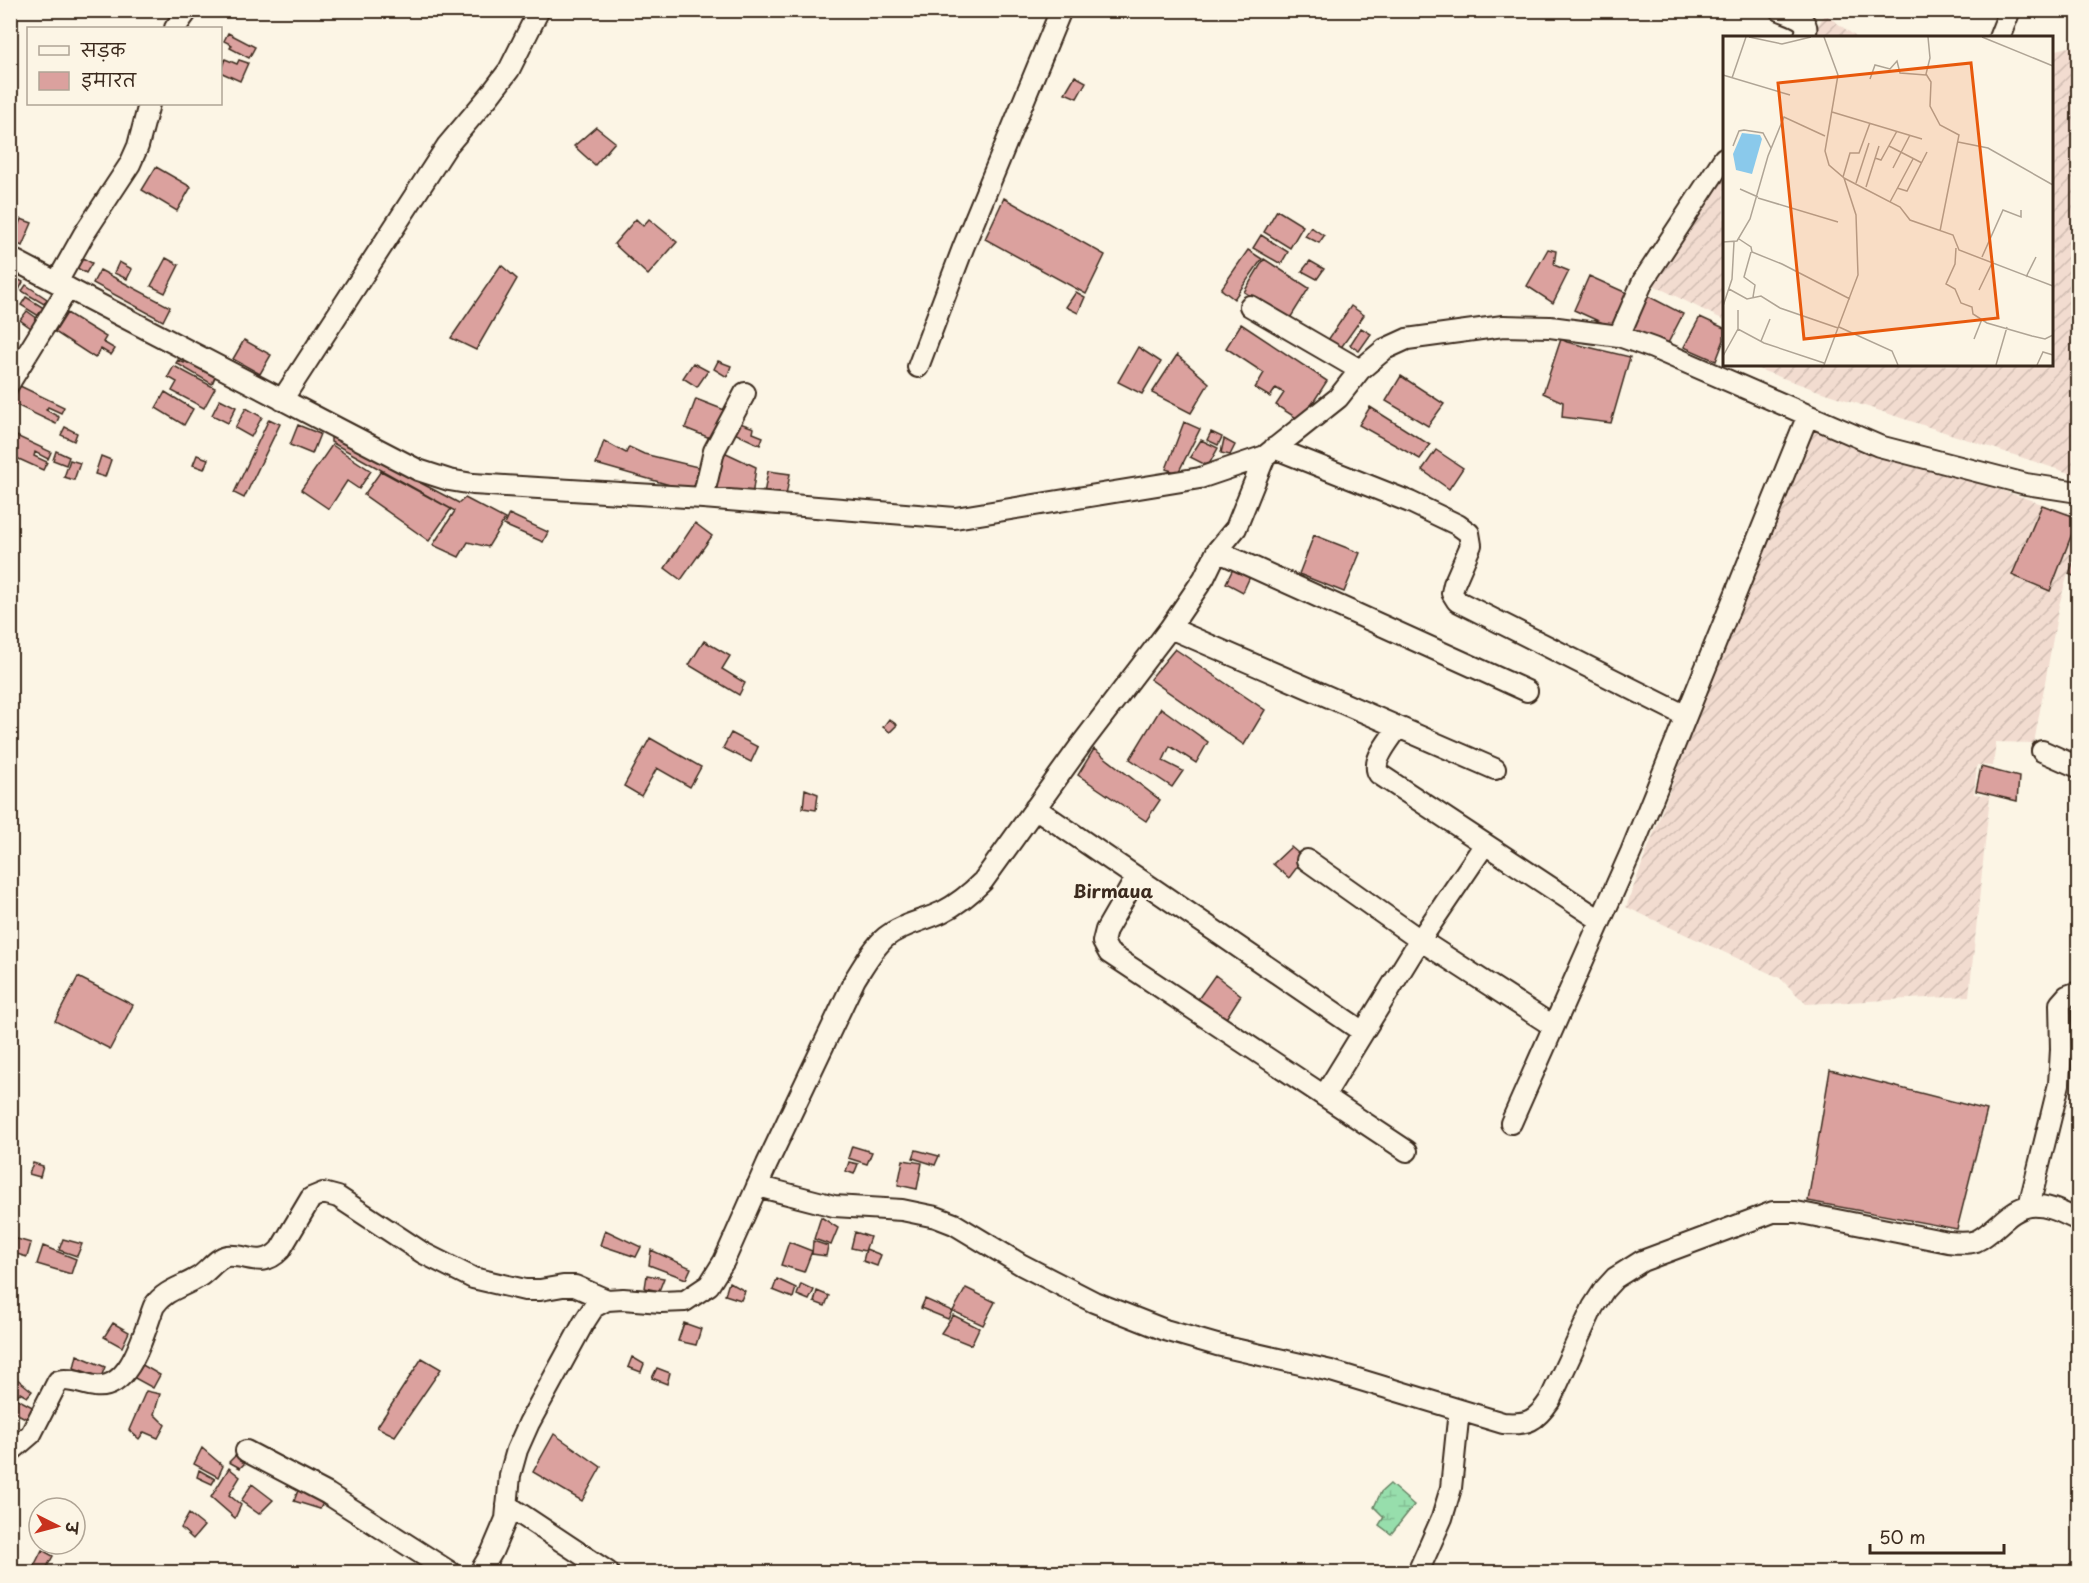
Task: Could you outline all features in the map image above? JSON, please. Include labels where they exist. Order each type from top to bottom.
[{"type":"street","points":[[176,27],[188,10]]},
{"type":"street","points":[[282,400],[447,146],[509,70],[539,10]]},
{"type":"street","points":[[918,367],[963,248],[1061,10]]},
{"type":"street","points":[[1780,10],[1803,20],[1806,24],[1805,36]]},
{"type":"street","points":[[2000,36],[2010,10]]},
{"type":"street","points":[[10,382],[62,285],[84,234],[130,164],[138,146],[150,105]]},
{"type":"street","points":[[1618,336],[1643,281],[1723,161]]},
{"type":"street","points":[[10,258],[418,470],[449,480],[485,485],[703,498],[955,518],[1200,478],[1269,452],[1338,398],[1360,370],[1385,349],[1407,339],[1503,326],[1550,327],[1618,336],[1653,348],[1879,446],[2026,484],[2079,492]]},
{"type":"street","points":[[1250,306],[1360,370]]},
{"type":"street","points":[[703,498],[714,451],[745,393]]},
{"type":"street","points":[[1511,1123],[1686,716],[1808,415]]},
{"type":"street","points":[[480,1572],[500,1537],[506,1520],[512,1466],[517,1450],[529,1423],[594,1307],[607,1300],[622,1299],[685,1301],[696,1296],[709,1285],[724,1261],[855,979],[870,955],[884,938],[897,929],[963,900],[983,881],[1170,628],[1204,578],[1217,551],[1236,528],[1269,452]]},
{"type":"street","points":[[1269,452],[1410,501],[1464,528],[1471,539],[1471,545],[1454,584],[1452,593],[1458,601],[1686,716]]},
{"type":"street","points":[[1217,551],[1527,691]]},
{"type":"street","points":[[1170,628],[1495,769]]},
{"type":"street","points":[[1398,727],[1378,759],[1377,771],[1600,920]]},
{"type":"street","points":[[2042,751],[2079,767]]},
{"type":"street","points":[[1035,808],[1363,1032]]},
{"type":"street","points":[[1324,1096],[1420,940],[1485,844]]},
{"type":"street","points":[[1306,860],[1420,940],[1553,1026]]},
{"type":"street","points":[[1136,878],[1106,930],[1103,942],[1109,953],[1407,1151]]},
{"type":"street","points":[[2029,1206],[2059,1084],[2061,1004],[2067,996],[2079,992]]},
{"type":"street","points":[[758,1186],[834,1206],[902,1210],[936,1217],[954,1224],[1055,1283],[1144,1323],[1217,1345],[1331,1371],[1503,1423],[1526,1423],[1541,1413],[1550,1400],[1593,1307],[1615,1278],[1642,1261],[1773,1212],[1796,1212],[1948,1242],[1964,1243],[1983,1237],[2011,1215],[2029,1206],[2047,1207],[2079,1220]]},
{"type":"street","points":[[11,1452],[31,1434],[58,1381],[63,1379],[102,1386],[118,1381],[132,1362],[154,1305],[159,1299],[174,1288],[198,1278],[223,1258],[261,1260],[274,1257],[311,1198],[323,1193],[338,1197],[423,1253],[473,1278],[525,1290],[575,1286],[607,1300]]},
{"type":"street","points":[[1418,1572],[1442,1518],[1452,1488],[1459,1410]]},
{"type":"street","points":[[246,1451],[328,1494],[450,1572]]},
{"type":"street","points":[[507,1505],[608,1572]]},
{"type":"shaded area","points":[[1825,14],[1855,36],[1811,36]]},
{"type":"shaded area","points":[[2078,45],[2078,476],[1750,366],[2053,366],[2053,51]]},
{"type":"shaded area","points":[[1723,172],[1723,320],[1651,284]]},
{"type":"shaded area","points":[[1807,425],[2078,516],[2078,539],[2059,605],[2034,743],[1996,742],[1993,766],[1977,765],[1974,794],[1990,796],[1969,996],[1806,1004],[1780,978],[1626,907]]},
{"type":"green space","points":[[1390,1484],[1414,1505],[1391,1534],[1379,1525],[1384,1517],[1374,1507],[1381,1492]]},
{"type":"building","points":[[228,33],[255,47],[249,58],[230,48],[232,45],[224,41]]},
{"type":"building","points":[[225,59],[237,64],[239,60],[248,63],[240,81],[222,73]]},
{"type":"building","points":[[1075,76],[1086,82],[1077,98],[1065,93]]},
{"type":"building","points":[[596,127],[615,142],[595,165],[574,146]]},
{"type":"building","points":[[156,167],[191,187],[177,211],[142,190]]},
{"type":"building","points":[[1004,198],[1105,255],[1086,294],[985,239]]},
{"type":"building","points":[[1277,210],[1303,226],[1290,248],[1264,232]]},
{"type":"building","points":[[21,219],[32,223],[22,246],[12,241]]},
{"type":"building","points":[[636,219],[643,226],[649,219],[677,242],[648,275],[614,244]]},
{"type":"building","points":[[1311,227],[1324,236],[1319,243],[1305,236]]},
{"type":"building","points":[[1261,235],[1288,252],[1281,264],[1253,248]]},
{"type":"building","points":[[1548,249],[1556,251],[1554,265],[1569,271],[1553,303],[1527,286]]},
{"type":"building","points":[[1248,250],[1262,259],[1234,299],[1221,289]]},
{"type":"building","points":[[77,255],[92,263],[86,273],[70,264]]},
{"type":"building","points":[[166,258],[179,265],[165,293],[151,286]]},
{"type":"building","points":[[1264,259],[1309,288],[1289,320],[1244,292]]},
{"type":"building","points":[[1310,261],[1324,269],[1317,279],[1302,271]]},
{"type":"building","points":[[119,262],[132,269],[127,279],[114,273]]},
{"type":"building","points":[[501,265],[517,279],[476,350],[451,338]]},
{"type":"building","points":[[100,270],[170,307],[163,321],[93,283]]},
{"type":"building","points":[[10,275],[23,282],[19,290],[10,285]]},
{"type":"building","points":[[1589,276],[1631,295],[1616,329],[1574,310]]},
{"type":"building","points":[[26,285],[47,299],[44,304],[22,291]]},
{"type":"building","points":[[1076,292],[1085,297],[1078,313],[1066,307]]},
{"type":"building","points":[[1646,295],[1683,314],[1667,345],[1625,328]]},
{"type":"building","points":[[26,297],[47,310],[42,318],[21,305]]},
{"type":"building","points":[[1351,306],[1364,315],[1340,349],[1328,340]]},
{"type":"building","points":[[27,311],[45,324],[38,333],[20,320]]},
{"type":"building","points":[[67,313],[106,337],[103,342],[115,349],[111,355],[101,349],[95,358],[55,332]]},
{"type":"building","points":[[1700,317],[1723,328],[1723,343],[1716,361],[1684,347]]},
{"type":"building","points":[[1241,324],[1327,381],[1301,421],[1276,405],[1284,393],[1276,388],[1270,397],[1255,388],[1264,373],[1226,348]]},
{"type":"building","points":[[1361,328],[1371,334],[1359,351],[1350,345]]},
{"type":"building","points":[[1561,339],[1630,357],[1611,423],[1562,417],[1563,402],[1543,393]]},
{"type":"building","points":[[244,340],[271,355],[260,374],[233,359]]},
{"type":"building","points":[[1138,347],[1161,362],[1142,394],[1118,382]]},
{"type":"building","points":[[1177,355],[1209,383],[1191,413],[1152,393]]},
{"type":"building","points":[[178,360],[184,363],[185,360],[215,377],[212,384],[176,363]]},
{"type":"building","points":[[718,361],[731,366],[727,377],[714,369]]},
{"type":"building","points":[[693,363],[708,371],[697,387],[683,378]]},
{"type":"building","points":[[174,366],[215,388],[204,408],[172,391],[177,382],[168,377]]},
{"type":"building","points":[[1401,376],[1444,404],[1428,426],[1386,401]]},
{"type":"building","points":[[20,386],[64,407],[61,413],[48,407],[46,410],[59,417],[56,424],[12,403]]},
{"type":"building","points":[[165,392],[193,409],[184,425],[156,408]]},
{"type":"building","points":[[220,399],[236,407],[228,423],[212,415]]},
{"type":"building","points":[[696,399],[727,411],[715,440],[685,428]]},
{"type":"building","points":[[1370,407],[1430,445],[1420,459],[1359,425]]},
{"type":"building","points":[[246,408],[262,417],[251,437],[235,428]]},
{"type":"building","points":[[269,419],[280,424],[244,498],[234,493]]},
{"type":"building","points":[[737,422],[754,428],[753,433],[763,437],[760,445],[732,432]]},
{"type":"building","points":[[1184,422],[1200,429],[1178,473],[1166,469]]},
{"type":"building","points":[[298,425],[320,434],[312,454],[290,445]]},
{"type":"building","points":[[65,427],[77,433],[74,441],[61,435]]},
{"type":"building","points":[[1211,432],[1222,437],[1218,445],[1207,440]]},
{"type":"building","points":[[10,433],[51,452],[48,459],[35,452],[34,456],[47,462],[43,470],[10,455]]},
{"type":"building","points":[[331,436],[459,503],[465,498],[505,519],[488,547],[468,542],[459,557],[433,545],[455,511],[331,442]]},
{"type":"building","points":[[1224,439],[1235,445],[1230,455],[1221,453]]},
{"type":"building","points":[[1201,440],[1218,448],[1208,466],[1190,457]]},
{"type":"building","points":[[604,441],[626,453],[629,447],[644,454],[706,469],[698,493],[596,464]]},
{"type":"building","points":[[332,445],[371,471],[359,489],[347,481],[329,509],[301,490]]},
{"type":"building","points":[[1436,450],[1463,468],[1449,489],[1422,470]]},
{"type":"building","points":[[56,451],[69,457],[66,465],[53,460]]},
{"type":"building","points":[[724,452],[756,467],[752,497],[708,488]]},
{"type":"building","points":[[197,455],[208,459],[204,469],[193,465]]},
{"type":"building","points":[[101,456],[111,460],[105,477],[95,474]]},
{"type":"building","points":[[70,460],[80,463],[74,480],[64,477]]},
{"type":"building","points":[[381,471],[451,509],[429,541],[364,495]]},
{"type":"building","points":[[768,471],[790,474],[786,496],[764,494]]},
{"type":"building","points":[[2042,505],[2078,518],[2050,591],[2012,575]]},
{"type":"building","points":[[509,514],[548,532],[543,542],[504,525]]},
{"type":"building","points":[[695,523],[712,536],[681,580],[665,568]]},
{"type":"building","points":[[1314,535],[1360,553],[1344,592],[1299,574]]},
{"type":"building","points":[[2078,548],[2078,578],[2069,574]]},
{"type":"building","points":[[1236,563],[1253,570],[1243,592],[1226,583]]},
{"type":"building","points":[[704,641],[730,656],[722,669],[745,683],[739,695],[689,665]]},
{"type":"building","points":[[1175,649],[1265,710],[1244,745],[1150,679]]},
{"type":"building","points":[[1161,708],[1208,742],[1196,763],[1170,746],[1163,761],[1183,771],[1172,787],[1130,759]]},
{"type":"building","points":[[889,719],[897,725],[890,732],[883,727]]},
{"type":"building","points":[[731,733],[758,747],[751,762],[723,748]]},
{"type":"building","points":[[650,738],[701,767],[690,787],[657,768],[641,796],[624,786]]},
{"type":"building","points":[[1094,749],[1160,800],[1146,821],[1078,775]]},
{"type":"building","points":[[1981,767],[2019,777],[2017,801],[1976,791]]},
{"type":"building","points":[[805,789],[818,794],[816,810],[803,808]]},
{"type":"building","points":[[1291,847],[1304,858],[1289,878],[1273,864]]},
{"type":"building","points":[[1215,975],[1241,995],[1225,1020],[1196,1002]]},
{"type":"building","points":[[78,977],[133,1005],[110,1049],[55,1021]]},
{"type":"building","points":[[1830,1070],[1987,1110],[1957,1229],[1808,1201]]},
{"type":"building","points":[[852,1146],[872,1152],[867,1164],[848,1158]]},
{"type":"building","points":[[916,1150],[939,1156],[935,1165],[913,1158]]},
{"type":"building","points":[[903,1160],[922,1163],[917,1189],[898,1185]]},
{"type":"building","points":[[849,1162],[858,1164],[854,1174],[846,1171]]},
{"type":"building","points":[[33,1163],[43,1166],[40,1177],[29,1174]]},
{"type":"building","points":[[821,1217],[838,1228],[831,1245],[814,1239]]},
{"type":"building","points":[[605,1230],[641,1247],[636,1257],[600,1245]]},
{"type":"building","points":[[855,1232],[870,1237],[865,1251],[851,1248]]},
{"type":"building","points":[[10,1237],[31,1243],[27,1257],[10,1252]]},
{"type":"building","points":[[63,1239],[82,1244],[77,1256],[59,1250]]},
{"type":"building","points":[[813,1241],[828,1246],[826,1256],[812,1254]]},
{"type":"building","points":[[789,1242],[812,1251],[804,1272],[781,1265]]},
{"type":"building","points":[[43,1246],[76,1259],[71,1274],[37,1264]]},
{"type":"building","points":[[866,1249],[881,1255],[877,1266],[863,1261]]},
{"type":"building","points":[[651,1250],[691,1268],[686,1279],[649,1265]]},
{"type":"building","points":[[647,1275],[664,1278],[659,1291],[645,1288]]},
{"type":"building","points":[[777,1279],[796,1288],[793,1298],[773,1290]]},
{"type":"building","points":[[729,1282],[745,1291],[741,1300],[725,1295]]},
{"type":"building","points":[[801,1284],[814,1290],[809,1300],[797,1295]]},
{"type":"building","points":[[966,1288],[995,1302],[983,1325],[953,1311]]},
{"type":"building","points":[[817,1291],[829,1296],[825,1306],[814,1302]]},
{"type":"building","points":[[925,1299],[952,1311],[948,1319],[921,1308]]},
{"type":"building","points":[[953,1315],[979,1328],[971,1345],[941,1333]]},
{"type":"building","points":[[113,1323],[129,1332],[122,1347],[104,1337]]},
{"type":"building","points":[[684,1323],[701,1329],[696,1345],[678,1341]]},
{"type":"building","points":[[77,1355],[105,1367],[101,1377],[74,1368]]},
{"type":"building","points":[[632,1357],[644,1364],[641,1372],[628,1367]]},
{"type":"building","points":[[422,1358],[441,1369],[395,1436],[377,1427]]},
{"type":"building","points":[[139,1363],[160,1375],[153,1388],[131,1376]]},
{"type":"building","points":[[657,1368],[670,1373],[667,1384],[652,1378]]},
{"type":"building","points":[[16,1378],[32,1391],[27,1397],[20,1393],[16,1396],[10,1393],[10,1384]]},
{"type":"building","points":[[146,1391],[160,1394],[154,1414],[165,1425],[158,1438],[144,1432],[139,1439],[129,1430]]},
{"type":"building","points":[[10,1395],[38,1410],[31,1421],[10,1410]]},
{"type":"building","points":[[554,1434],[601,1467],[582,1501],[533,1472]]},
{"type":"building","points":[[202,1448],[223,1466],[218,1477],[194,1464]]},
{"type":"building","points":[[238,1453],[247,1461],[240,1468],[229,1462]]},
{"type":"building","points":[[229,1468],[240,1477],[229,1495],[241,1505],[235,1518],[211,1497]]},
{"type":"building","points":[[199,1470],[215,1479],[212,1484],[197,1477]]},
{"type":"building","points":[[252,1484],[273,1500],[259,1514],[241,1501]]},
{"type":"building","points":[[300,1485],[327,1494],[320,1509],[294,1501]]},
{"type":"building","points":[[189,1514],[204,1526],[193,1539],[181,1528]]},
{"type":"building","points":[[39,1556],[53,1556],[44,1572],[31,1572]]},
{"type":"district","name":"Birmaua","points":[[1113,890]]}]
